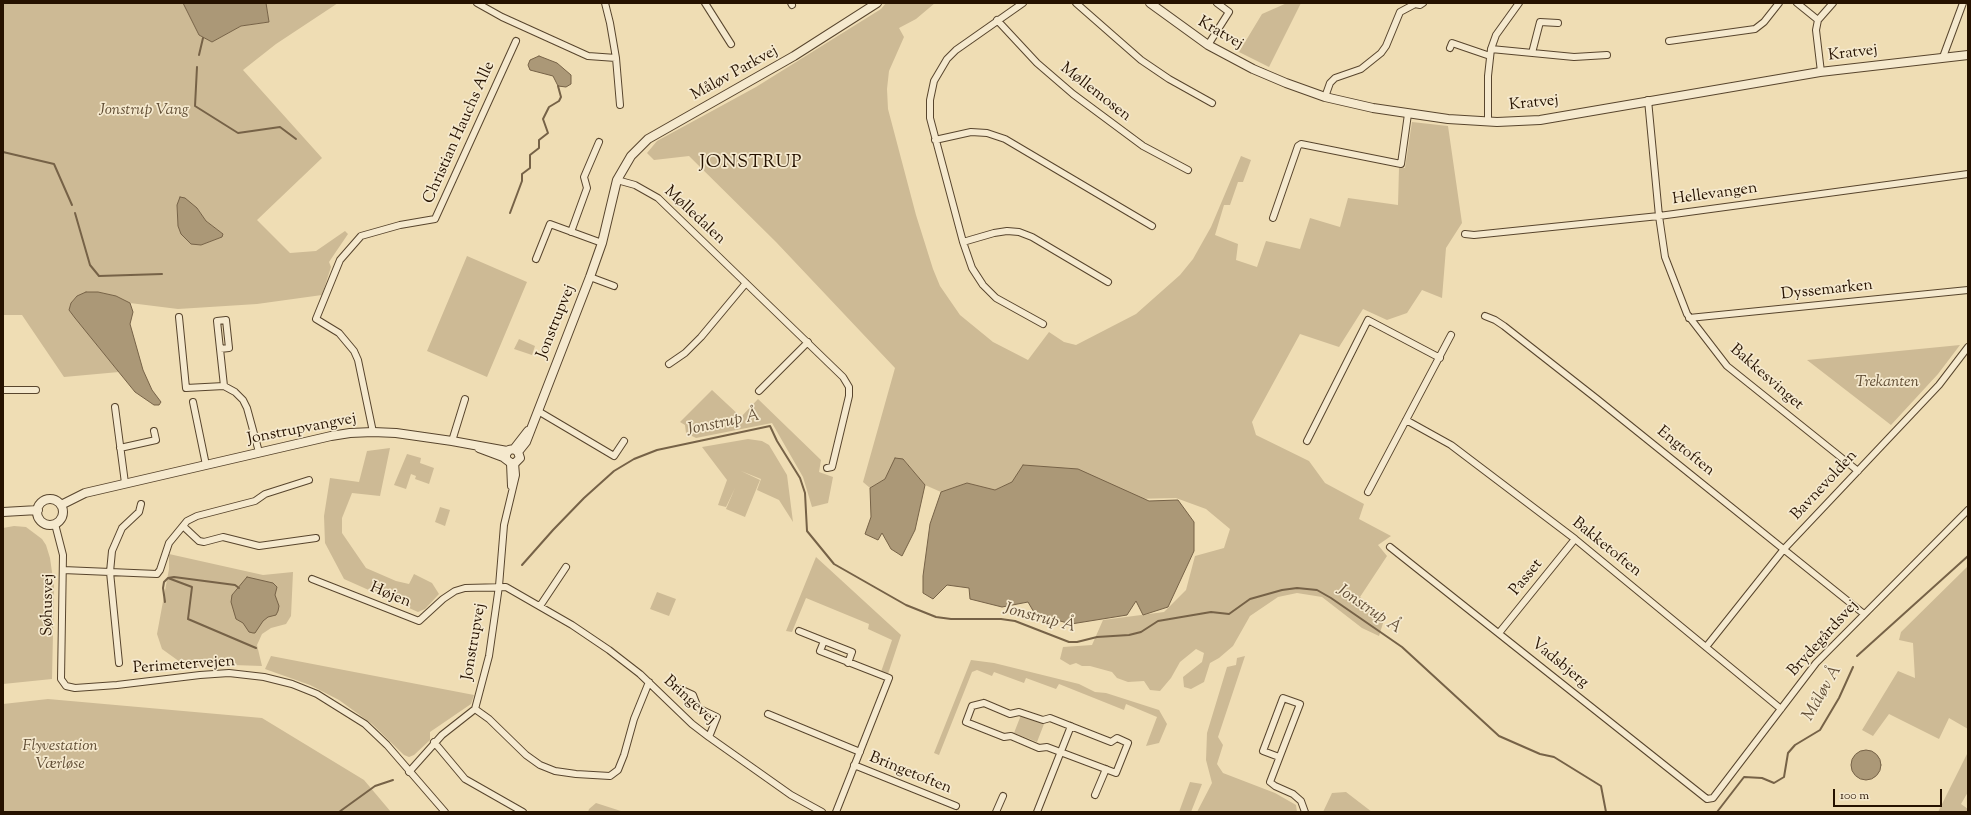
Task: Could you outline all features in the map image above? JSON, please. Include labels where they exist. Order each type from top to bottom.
[{"type":"street","points":[[477,3],[588,56],[616,58]]},
{"type":"street","points":[[605,3],[616,58],[620,105]]},
{"type":"street","points":[[705,3],[731,44]]},
{"type":"street","name":"Måløv Parkvej","points":[[618,180],[631,156],[648,138],[794,56],[877,3]]},
{"type":"street","points":[[1023,3],[956,50],[944,64],[937,75],[930,100],[930,118],[963,242],[972,268],[983,285],[996,298],[1043,324]]},
{"type":"street","points":[[1076,3],[1141,60],[1169,79],[1212,103]]},
{"type":"street","name":"Kratvej","points":[[1150,3],[1208,45],[1253,69],[1286,83],[1325,97],[1372,108],[1448,119],[1488,121],[1540,120],[1648,100],[1821,72],[1968,55]]},
{"type":"street","points":[[1208,45],[1229,12],[1217,3]]},
{"type":"street","points":[[1325,97],[1330,83],[1335,78],[1361,70],[1381,53],[1386,46],[1400,12],[1414,4],[1420,5],[1423,3]]},
{"type":"street","points":[[1488,121],[1488,76],[1490,52],[1496,35],[1519,3]]},
{"type":"street","points":[[1669,41],[1755,28],[1764,22],[1780,3]]},
{"type":"street","points":[[1797,3],[1818,20]]},
{"type":"street","points":[[1821,72],[1816,30],[1818,20],[1833,3]]},
{"type":"street","points":[[1943,57],[1963,3]]},
{"type":"street","name":"Møllemosen","points":[[997,20],[1037,63],[1072,94],[1143,146],[1188,170]]},
{"type":"street","points":[[1532,53],[1540,22],[1558,23]]},
{"type":"street","name":"Christian Hauchs Alle","points":[[373,432],[358,360],[354,351],[339,333],[316,319],[318,313],[340,260],[361,236],[400,225],[435,219],[516,41]]},
{"type":"street","points":[[1450,48],[1452,42],[1490,52],[1532,53],[1574,57],[1607,55]]},
{"type":"street","name":"Bakkesvinget","points":[[1648,100],[1665,257],[1672,279],[1689,318],[1727,366],[1858,471]]},
{"type":"street","points":[[1273,218],[1298,146],[1301,144],[1400,164],[1408,114]]},
{"type":"street","points":[[935,140],[971,132],[987,133],[1004,139],[1152,226]]},
{"type":"street","points":[[571,232],[587,188],[584,177],[599,142]]},
{"type":"street","name":"Hellevangen","points":[[1465,234],[1474,235],[1660,216],[1968,174]]},
{"type":"street","name":"Jonstrupvej","points":[[476,709],[489,656],[499,586],[504,525],[511,489],[512,456],[526,442],[590,277],[602,243],[618,180]]},
{"type":"street","name":"Mølledalen","points":[[618,180],[635,185],[658,198],[843,377],[849,386],[849,396],[832,467],[827,468]]},
{"type":"street","points":[[536,259],[550,224],[602,243]]},
{"type":"street","points":[[963,242],[994,233],[1007,231],[1019,232],[1032,237],[1108,282]]},
{"type":"street","points":[[590,277],[614,286]]},
{"type":"street","points":[[669,364],[685,353],[701,337],[746,283]]},
{"type":"street","name":"Dyssemarken","points":[[1689,318],[1968,290]]},
{"type":"street","name":"Engtoften","points":[[1485,316],[1495,320],[1597,399],[1864,614]]},
{"type":"street","points":[[179,317],[186,388],[224,386],[243,400],[247,408],[259,452]]},
{"type":"street","points":[[1307,441],[1368,320],[1440,358]]},
{"type":"street","points":[[1368,492],[1452,335]]},
{"type":"street","points":[[759,391],[808,342]]},
{"type":"street","name":"Bavnevolden","points":[[1706,647],[1784,549],[1939,385],[1968,347]]},
{"type":"street","points":[[220,349],[224,386]]},
{"type":"street","points":[[3,390],[36,390]]},
{"type":"street","points":[[452,441],[465,399]]},
{"type":"street","points":[[193,402],[206,465]]},
{"type":"street","points":[[116,407],[125,483]]},
{"type":"street","points":[[538,411],[614,456],[624,441]]},
{"type":"street","name":"Bakketoften","points":[[1406,420],[1451,445],[1575,539],[1781,709]]},
{"type":"street","points":[[120,448],[156,440],[154,431]]},
{"type":"street","name":"Jonstrupvangvej","points":[[61,505],[85,493],[331,436],[373,432],[452,441],[475,445],[512,456]]},
{"type":"street","points":[[63,570],[159,572],[169,543],[183,526],[197,516],[255,501],[265,494],[309,480]]},
{"type":"street","points":[[46,500],[53,500],[61,505],[63,516],[56,524],[49,525],[42,523],[38,517],[40,504],[46,500]]},
{"type":"street","points":[[119,663],[110,572],[112,551],[117,536],[122,528],[138,512],[141,504]]},
{"type":"street","points":[[3,512],[38,510]]},
{"type":"street","name":"Brydegårdsvej","points":[[1713,798],[1816,663],[1968,510]]},
{"type":"street","name":"Søhusvej","points":[[56,524],[60,540],[63,570],[61,678],[66,686]]},
{"type":"street","points":[[183,526],[199,541],[204,542],[223,537],[259,546],[316,538]]},
{"type":"street","name":"Passet","points":[[1499,633],[1575,539]]},
{"type":"street","name":"Vadsbjerg","points":[[1390,547],[1707,799],[1713,798]]},
{"type":"street","points":[[540,606],[566,567]]},
{"type":"street","name":"Højen","points":[[312,579],[418,621],[443,599],[455,592],[465,588],[491,588],[499,586]]},
{"type":"street","name":"Bringevej","points":[[499,586],[506,587],[540,606],[609,650],[649,682],[692,724],[709,737],[791,795],[822,812]]},
{"type":"street","points":[[799,631],[852,652],[848,663]]},
{"type":"street","name":"Bringetoften","points":[[824,641],[820,651],[889,678],[836,812]]},
{"type":"street","name":"Perimetervejen","points":[[66,686],[75,688],[117,685],[200,674],[230,673],[264,677],[292,684],[317,694],[342,708],[365,724],[376,734],[445,812]]},
{"type":"street","points":[[409,772],[434,742],[476,709],[489,719],[526,756],[540,765],[555,771],[610,776],[618,770],[624,755],[634,719],[649,682]]},
{"type":"street","points":[[680,689],[693,695],[698,708],[717,717],[709,737]]},
{"type":"street","points":[[1279,757],[1263,751],[1284,698],[1300,704],[1270,782],[1301,800],[1305,812]]},
{"type":"street","points":[[984,703],[1010,714],[1019,712],[1042,720],[1050,718],[1111,742],[1117,738],[1128,743],[1116,773],[1061,752],[1047,747],[1039,748],[1011,736],[1004,737],[966,722],[972,706],[984,703]]},
{"type":"street","name":"Bringetoften","points":[[768,714],[860,752]]},
{"type":"street","points":[[1037,812],[1071,726]]},
{"type":"street","points":[[434,742],[465,779],[523,812]]},
{"type":"street","name":"Bringetoften","points":[[854,765],[956,806]]},
{"type":"street","points":[[1095,795],[1106,769]]},
{"type":"street","points":[[996,812],[1003,796]]},
{"type":"green space","name":"Jonstrup Vang","points":[[3,3],[183,3],[199,35],[212,42],[241,26],[269,22],[266,3],[338,3],[276,44],[243,70],[322,158],[257,220],[290,253],[316,251],[345,231],[348,234],[329,262],[331,267],[322,295],[257,304],[178,309],[130,303],[116,296],[98,292],[77,296],[71,303],[69,310],[119,372],[64,377],[22,315],[3,315]],"holes":[[[177,205],[197,208],[206,221],[223,234],[222,237],[201,245],[178,226]]]},
{"type":"green space","points":[[886,3],[935,3],[916,19],[899,28],[904,37],[889,71],[887,89],[888,109],[916,215],[933,269],[940,286],[960,315],[993,342],[1028,360],[1049,332],[1064,342],[1076,345],[1136,314],[1180,275],[1193,259],[1211,227],[1241,156],[1251,160],[1243,182],[1238,182],[1230,205],[1224,205],[1215,235],[1238,244],[1236,260],[1257,267],[1266,241],[1300,249],[1310,218],[1340,227],[1348,198],[1398,205],[1399,168],[1405,168],[1412,122],[1448,126],[1462,223],[1446,248],[1442,298],[1422,290],[1407,313],[1387,320],[1363,309],[1339,347],[1300,334],[1252,422],[1256,435],[1309,461],[1325,483],[1364,504],[1359,519],[1391,536],[1378,545],[1387,556],[1360,597],[1384,620],[1379,636],[1362,628],[1322,597],[1297,593],[1278,597],[1250,616],[1233,646],[1219,658],[1210,663],[1204,682],[1191,689],[1184,687],[1183,677],[1202,662],[1204,653],[1196,649],[1180,662],[1171,678],[1160,691],[1150,690],[1144,681],[1128,682],[1117,678],[1112,672],[1090,666],[1082,666],[1076,663],[1070,665],[1060,659],[1063,647],[1092,645],[1103,620],[1164,612],[1186,590],[1195,556],[1224,548],[1230,529],[1206,509],[1176,498],[1133,499],[1003,486],[995,490],[967,483],[941,492],[925,485],[903,459],[885,479],[870,488],[863,482],[895,368],[776,242],[689,156],[654,160],[647,153],[657,141],[756,87],[881,9]]},
{"type":"green space","points":[[1287,3],[1301,3],[1269,67],[1239,52],[1262,14]]},
{"type":"green space","points":[[467,256],[527,282],[487,377],[427,351]]},
{"type":"green space","points":[[519,339],[535,346],[532,355],[514,349]]},
{"type":"green space","name":"Trekanten","points":[[1960,345],[1938,374],[1891,425],[1807,360]]},
{"type":"green space","points":[[712,390],[741,417],[758,399],[821,460],[819,472],[833,477],[828,503],[812,507],[803,477],[772,423],[696,438],[686,433],[685,425],[680,422]]},
{"type":"green space","points":[[748,439],[762,441],[769,445],[787,475],[793,522],[779,500],[757,490],[761,479],[741,471],[760,480],[745,517],[726,509],[735,488],[726,507],[718,505],[727,480],[702,447]]},
{"type":"green space","points":[[390,448],[380,496],[352,493],[342,518],[342,533],[366,568],[396,581],[409,584],[414,574],[432,583],[439,594],[425,609],[418,612],[344,579],[325,543],[324,516],[330,478],[359,482],[367,451]]},
{"type":"green space","points":[[407,454],[421,458],[420,463],[434,468],[429,484],[415,479],[416,476],[411,474],[406,489],[394,485]]},
{"type":"green space","points":[[440,507],[450,510],[445,526],[435,522]]},
{"type":"green space","points":[[14,526],[26,527],[42,539],[46,545],[50,558],[54,586],[52,679],[3,684],[3,528]]},
{"type":"green space","points":[[169,554],[263,575],[293,572],[291,616],[286,624],[271,628],[262,634],[257,645],[262,666],[233,665],[187,667],[162,649],[157,634],[169,569]]},
{"type":"green space","points":[[816,557],[901,635],[888,674],[881,672],[892,640],[868,629],[869,624],[806,598],[792,632],[786,631]]},
{"type":"green space","points":[[1968,566],[1968,729],[1949,718],[1939,739],[1889,714],[1873,736],[1862,730],[1898,671],[1915,678],[1913,643],[1899,640],[1901,632]]},
{"type":"green space","points":[[657,592],[676,599],[669,616],[650,609]]},
{"type":"green space","points":[[271,656],[474,695],[471,704],[430,732],[430,740],[414,755],[409,757],[404,755],[372,724],[339,700],[310,685],[265,669]]},
{"type":"green space","points":[[1245,656],[1218,737],[1223,745],[1217,764],[1223,773],[1275,793],[1296,805],[1297,812],[1197,812],[1212,783],[1206,760],[1207,733],[1227,667],[1236,665],[1237,658]]},
{"type":"green space","points":[[971,660],[994,663],[1079,684],[1095,692],[1106,693],[1159,710],[1167,724],[1159,743],[1146,746],[1157,717],[1126,704],[1124,710],[1059,684],[1056,689],[1026,678],[1024,683],[994,672],[992,676],[977,670],[972,672],[939,755],[934,753]]},
{"type":"green space","name":"Flyvestation Værløse","points":[[48,699],[262,718],[364,780],[391,812],[3,812],[3,704]]},
{"type":"green space","points":[[1021,715],[1044,724],[1037,742],[1014,733]]},
{"type":"green space","points":[[1968,752],[1968,792],[1961,804],[1968,809],[1968,812],[1938,812]]},
{"type":"green space","points":[[1190,782],[1202,784],[1191,812],[1179,812]]},
{"type":"green space","points":[[1346,792],[1372,812],[1323,812],[1332,793]]},
{"type":"green space","points":[[596,803],[624,812],[588,812],[589,809]]},
{"type":"shaded area","points":[[183,3],[266,3],[269,22],[241,26],[212,42],[199,35]]},
{"type":"shaded area","points":[[539,56],[557,63],[571,75],[571,84],[566,87],[558,86],[553,76],[530,70],[528,65],[530,60]]},
{"type":"shaded area","points":[[180,197],[185,198],[197,208],[206,221],[223,234],[222,237],[201,245],[191,244],[181,234],[178,226],[177,205]]},
{"type":"shaded area","points":[[86,292],[98,292],[116,296],[130,303],[133,312],[130,324],[143,370],[152,390],[161,402],[159,405],[154,405],[135,392],[69,310],[71,303],[77,296]]},
{"type":"shaded area","points":[[895,458],[903,459],[925,485],[915,530],[902,556],[891,549],[882,533],[878,540],[865,534],[871,517],[870,488],[885,479]]},
{"type":"shaded area","points":[[1023,465],[1078,469],[1149,501],[1178,500],[1194,522],[1194,551],[1168,607],[1143,615],[1136,601],[1127,615],[1071,624],[1035,614],[1028,602],[1002,607],[970,599],[969,588],[947,585],[933,599],[923,593],[923,576],[930,524],[941,492],[967,483],[995,490],[1012,482]]},
{"type":"shaded area","points":[[247,577],[273,583],[277,587],[275,595],[279,606],[278,611],[276,615],[268,617],[263,621],[255,633],[249,632],[243,623],[236,619],[231,602],[232,595]]},
{"type":"shaded area","points":[[1866,750],[1872,751],[1880,759],[1880,771],[1872,779],[1866,780],[1860,779],[1852,771],[1851,765],[1852,759],[1860,751]]},
{"type":"waterway","points":[[199,55],[203,38]]},
{"type":"waterway","points":[[197,67],[195,106],[238,133],[280,127],[296,139]]},
{"type":"waterway","points":[[510,213],[522,181],[522,174],[530,168],[530,155],[539,148],[539,140],[548,133],[543,119],[549,107],[559,101],[561,97],[558,86]]},
{"type":"waterway","points":[[3,152],[54,164],[72,205]]},
{"type":"waterway","points":[[75,213],[90,265],[99,276],[162,274]]},
{"type":"waterway","name":"Jonstrup Å","points":[[522,565],[584,498],[614,471],[634,459],[657,450],[770,426],[777,441],[800,478],[805,493],[807,531],[834,564],[906,605],[936,617],[951,619],[1001,619],[1015,621],[1069,642],[1077,642],[1097,637],[1129,635],[1141,632],[1158,621],[1211,612],[1229,614],[1250,599],[1282,590],[1297,588],[1317,590],[1402,647],[1499,736],[1540,754],[1554,757],[1601,786],[1606,812]]},
{"type":"waterway","name":"Måløv Å","points":[[1857,656],[1968,556]]},
{"type":"waterway","points":[[165,602],[163,588],[164,582],[168,578],[174,577],[235,585],[239,588]]},
{"type":"waterway","points":[[168,578],[192,587],[188,619],[256,648]]},
{"type":"waterway","name":"Måløv Å","points":[[1717,812],[1744,777],[1762,778],[1774,783],[1784,777],[1788,753],[1795,745],[1820,730],[1839,698],[1853,667]]},
{"type":"waterway","name":"Jonstrup Å","points":[[339,812],[375,786],[393,780]]},
{"type":"district","name":"JONSTRUP","points":[[751,164]]}]
